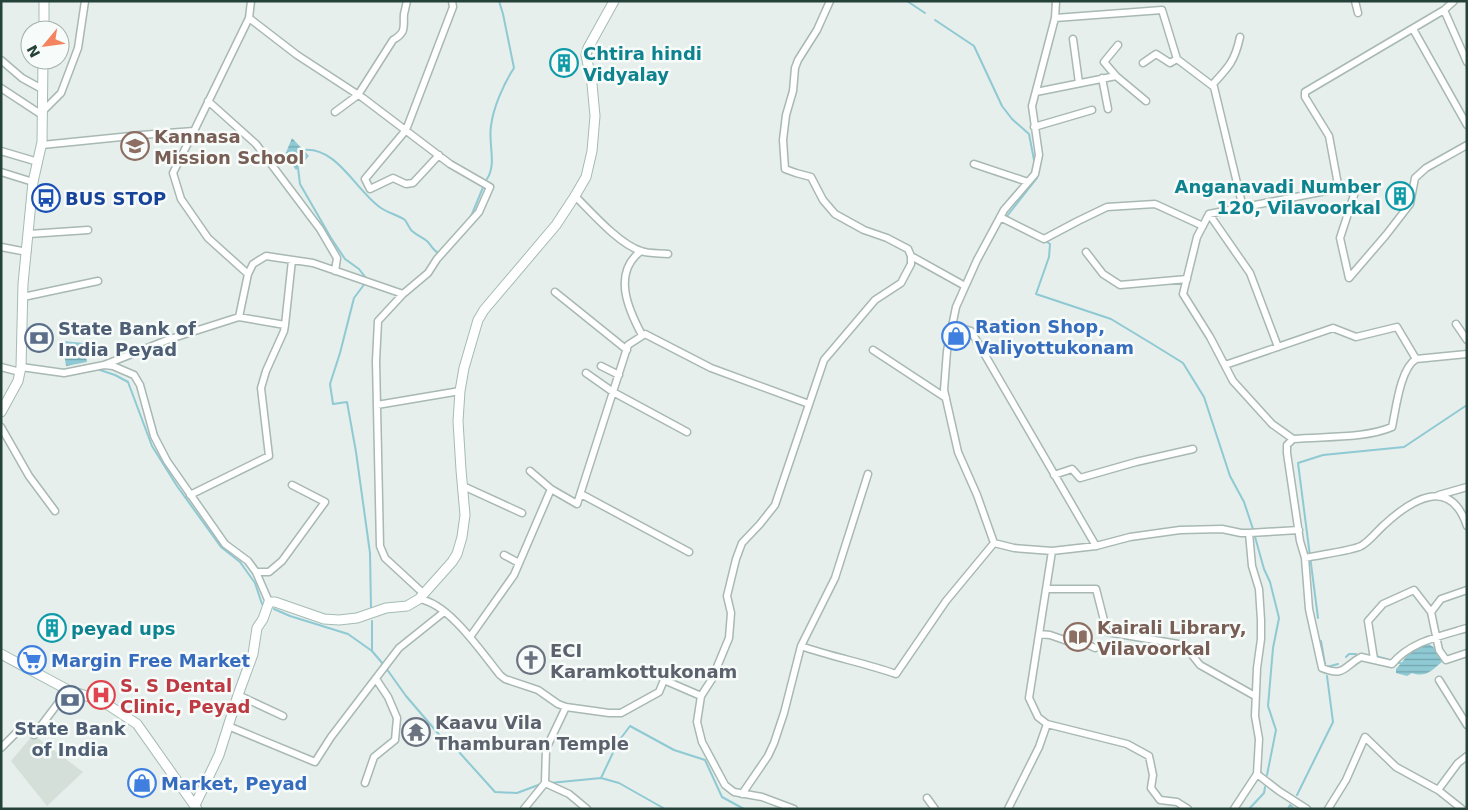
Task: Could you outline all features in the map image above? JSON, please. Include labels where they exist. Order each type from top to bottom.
[{"type":"street","points":[[44,1],[44,20]]},
{"type":"street","points":[[42,114],[62,93],[78,48],[85,1]]},
{"type":"street","points":[[248,274],[208,238],[180,199],[173,173],[248,18],[251,1]]},
{"type":"street","points":[[335,112],[358,95],[393,40],[399,37],[405,27],[404,15],[407,1]]},
{"type":"street","points":[[439,155],[413,183],[406,184],[393,178],[370,189],[365,179],[406,130],[453,7],[452,1]]},
{"type":"street","points":[[269,602],[324,619],[340,620],[357,618],[386,608],[407,606],[422,597],[457,554],[462,538],[465,515],[459,434],[460,391],[472,338],[484,310],[550,232],[586,177],[594,134],[594,100],[586,56],[588,48],[614,1]]},
{"type":"street","points":[[794,809],[762,798],[734,792],[725,785],[702,742],[697,722],[701,696],[712,679],[729,638],[731,613],[727,596],[736,559],[742,543],[775,505],[824,360],[875,300],[901,283],[911,264],[911,256],[908,249],[864,230],[835,214],[823,200],[810,177],[785,169],[783,140],[786,115],[793,91],[795,68],[817,30],[830,1]]},
{"type":"street","points":[[994,542],[977,495],[958,452],[944,390],[947,351],[956,308],[977,260],[1004,210],[1035,174],[1039,155],[1032,106],[1055,18],[1056,1]]},
{"type":"street","points":[[1354,1],[1358,14]]},
{"type":"street","points":[[1339,190],[1328,136],[1305,97],[1305,92],[1413,29],[1444,10],[1454,1]]},
{"type":"street","points":[[1055,18],[1162,10],[1177,59],[1214,87],[1243,208]]},
{"type":"street","points":[[1444,10],[1467,62]]},
{"type":"street","points":[[248,18],[297,55],[358,95],[439,155],[490,187],[479,212],[437,259],[428,273],[402,294],[378,321],[376,361],[380,546],[385,558],[422,597],[444,612],[470,637],[505,679],[538,690],[558,704],[566,707],[621,713],[659,692],[664,680],[701,696]]},
{"type":"street","points":[[1413,29],[1467,125]]},
{"type":"street","points":[[1212,86],[1236,55],[1240,37]]},
{"type":"street","points":[[1073,39],[1079,83]]},
{"type":"street","points":[[1118,45],[1104,62],[1116,76],[1146,101]]},
{"type":"street","points":[[1143,63],[1156,54],[1170,62],[1177,59]]},
{"type":"street","points":[[1,60],[22,78],[42,89]]},
{"type":"street","points":[[1,412],[18,381],[20,370],[27,252],[34,182],[42,145],[43,70]]},
{"type":"street","points":[[1036,92],[1116,76]]},
{"type":"street","points":[[1102,78],[1108,109]]},
{"type":"street","points":[[1,88],[42,114]]},
{"type":"street","points":[[208,101],[256,144],[320,228],[337,258],[335,271]]},
{"type":"street","points":[[1034,127],[1092,110]]},
{"type":"street","points":[[42,145],[194,131]]},
{"type":"street","points":[[1209,214],[1339,190],[1355,192],[1340,238],[1349,278],[1410,204],[1415,178],[1426,168],[1467,145]]},
{"type":"street","points":[[1,151],[38,162]]},
{"type":"street","points":[[974,164],[1028,182]]},
{"type":"street","points":[[1,172],[34,182]]},
{"type":"street","points":[[575,196],[612,232],[641,251],[668,254]]},
{"type":"street","points":[[1000,217],[1044,240],[1108,207],[1154,204],[1203,226]]},
{"type":"street","points":[[1209,214],[1198,237],[1183,294],[1210,337],[1233,380],[1272,424],[1293,439],[1356,434],[1392,427],[1403,380],[1410,362],[1416,359],[1467,354]]},
{"type":"street","points":[[1209,214],[1250,273],[1278,347]]},
{"type":"street","points":[[29,234],[88,230]]},
{"type":"street","points":[[1,247],[27,252]]},
{"type":"street","points":[[641,251],[632,258],[626,270],[624,281],[629,312],[642,335]]},
{"type":"street","points":[[1086,252],[1103,274],[1120,285],[1187,279]]},
{"type":"street","points":[[239,316],[248,274],[253,264],[266,256],[313,263],[402,294]]},
{"type":"street","points":[[911,256],[965,286]]},
{"type":"street","points":[[190,495],[268,456],[261,388],[266,371],[284,331],[292,260]]},
{"type":"street","points":[[23,297],[98,281]]},
{"type":"street","points":[[555,292],[627,350]]},
{"type":"street","points":[[1,367],[64,373],[104,365],[170,339],[239,316],[285,325]]},
{"type":"street","points":[[1456,324],[1467,340]]},
{"type":"street","points":[[952,325],[971,332],[1096,546]]},
{"type":"street","points":[[1225,365],[1333,328],[1356,337],[1397,327],[1416,359]]},
{"type":"street","points":[[530,471],[551,489],[577,504],[628,345],[645,334],[712,368],[810,404]]},
{"type":"street","points":[[873,350],[946,398]]},
{"type":"street","points":[[104,365],[113,366],[128,372],[138,380],[159,447],[225,544],[248,561],[256,572],[269,602],[263,619],[257,628],[253,654],[219,754],[196,807]]},
{"type":"street","points":[[601,366],[619,375]]},
{"type":"street","points":[[586,373],[613,392],[687,432]]},
{"type":"street","points":[[377,405],[460,391]]},
{"type":"street","points":[[1,427],[29,476],[55,511]]},
{"type":"street","points":[[1293,439],[1287,445],[1287,453],[1299,530],[1309,557],[1309,609],[1322,668],[1334,673],[1344,670],[1361,657],[1392,664],[1401,654],[1435,638],[1467,628]]},
{"type":"street","points":[[1054,475],[1072,469],[1080,478],[1136,462],[1193,449]]},
{"type":"street","points":[[742,794],[768,756],[774,743],[784,713],[801,646],[835,578],[868,474]]},
{"type":"street","points":[[256,572],[269,572],[282,562],[325,502],[292,485]]},
{"type":"street","points":[[463,486],[522,513]]},
{"type":"street","points":[[1309,557],[1360,546],[1404,508],[1426,498],[1467,487]]},
{"type":"street","points":[[470,637],[514,575],[551,489]]},
{"type":"street","points":[[581,494],[689,552]]},
{"type":"street","points":[[1437,496],[1446,497],[1457,505],[1467,526]]},
{"type":"street","points":[[994,542],[1014,548],[1052,551],[1096,546],[1130,537],[1180,530],[1222,529],[1242,533],[1299,530]]},
{"type":"street","points":[[1234,809],[1257,774],[1258,739],[1255,716],[1262,620],[1259,590],[1252,566],[1249,533]]},
{"type":"street","points":[[801,646],[825,655],[871,665],[896,674],[946,601],[994,542]]},
{"type":"street","points":[[1052,551],[1029,698],[1038,717],[1047,724],[1127,744],[1149,756],[1153,775],[1151,788],[1160,800],[1178,802],[1188,809]]},
{"type":"street","points":[[504,556],[519,563]]},
{"type":"street","points":[[1047,589],[1096,589],[1107,632],[1184,645],[1200,665],[1256,696]]},
{"type":"street","points":[[1374,659],[1368,621],[1383,604],[1414,590],[1431,612],[1435,638],[1439,650],[1446,660],[1467,653]]},
{"type":"street","points":[[1431,612],[1441,599],[1467,590]]},
{"type":"street","points":[[228,726],[315,762],[331,737],[399,648],[444,612]]},
{"type":"street","points":[[1039,634],[1050,635],[1073,643],[1082,642],[1095,648]]},
{"type":"street","points":[[1,654],[68,690],[102,701],[137,724],[196,807]]},
{"type":"street","points":[[365,784],[374,757],[395,740],[397,718],[388,697],[376,679]]},
{"type":"street","points":[[1440,680],[1467,725]]},
{"type":"street","points":[[1,748],[23,726],[34,735],[68,690]]},
{"type":"street","points":[[238,695],[283,716]]},
{"type":"street","points":[[524,809],[544,783],[546,749],[566,707]]},
{"type":"street","points":[[1008,809],[1040,747],[1047,724]]},
{"type":"street","points":[[1328,809],[1346,780],[1365,737],[1396,767],[1438,790],[1462,809]]},
{"type":"street","points":[[1438,790],[1458,763],[1467,756]]},
{"type":"street","points":[[1257,774],[1307,809]]},
{"type":"street","points":[[544,783],[568,794],[587,809]]},
{"type":"street","points":[[927,798],[935,809]]},
{"type":"shaded area","points":[[32,736],[35,736],[83,772],[47,806],[11,761]]},
{"type":"shaded area","name":"Market, Peyad","points":[[141,775],[152,790],[143,799],[131,792]]},
{"type":"water","points":[[292,138],[309,156],[296,170],[285,155]]},
{"type":"water","points":[[62,341],[84,343],[87,362],[66,366]]},
{"type":"water","points":[[1429,644],[1436,649],[1442,662],[1432,670],[1421,675],[1412,673],[1407,676],[1396,673],[1396,669],[1412,650]]},
{"type":"waterway","points":[[487,179],[492,160],[490,133],[492,119],[499,96],[514,68],[499,1]]},
{"type":"waterway","points":[[907,1],[925,13]]},
{"type":"waterway","points":[[935,20],[974,46],[1002,106],[1012,119],[1029,134],[1034,160]]},
{"type":"waterway","points":[[303,150],[315,151],[326,155],[336,162],[372,200],[384,210],[405,220],[411,230],[427,241],[440,254]]},
{"type":"waterway","points":[[298,168],[300,184],[331,238],[345,259],[359,269],[366,278]]},
{"type":"waterway","points":[[1010,219],[1007,216],[1037,178]]},
{"type":"waterway","points":[[469,219],[484,185]]},
{"type":"waterway","points":[[1044,240],[1050,244],[1049,257],[1036,294],[1111,319],[1154,345],[1183,363],[1204,397],[1230,476],[1244,502],[1264,569],[1270,582],[1279,618],[1273,648],[1268,706],[1276,730],[1267,775]]},
{"type":"waterway","points":[[366,282],[354,298],[330,384],[333,404],[347,402],[370,553],[371,609]]},
{"type":"waterway","points":[[100,370],[128,382],[152,446],[177,486],[221,547],[240,562],[255,583],[262,604]]},
{"type":"waterway","points":[[1318,618],[1298,463],[1323,455],[1404,447],[1467,405]]},
{"type":"waterway","points":[[274,609],[290,616],[348,634],[372,651]]},
{"type":"waterway","points":[[372,621],[372,651],[383,664]]},
{"type":"waterway","points":[[1321,641],[1325,664]]},
{"type":"waterway","points":[[1346,657],[1349,654],[1356,654]]},
{"type":"waterway","points":[[1376,656],[1403,664]]},
{"type":"waterway","points":[[1327,667],[1338,664]]},
{"type":"waterway","points":[[386,668],[406,696],[442,738],[459,752],[495,792],[517,793],[541,784]]},
{"type":"waterway","points":[[1297,795],[1333,722],[1327,676]]},
{"type":"waterway","points":[[601,778],[618,742],[630,726],[674,750],[705,760],[722,797],[744,809]]},
{"type":"waterway","points":[[550,783],[601,778],[619,783],[665,809]]},
{"type":"waterway","points":[[1249,809],[1264,793],[1265,787]]},
{"type":"waterway","points":[[1288,809],[1290,805],[1294,809]]},
{"type":"place","name":"Chtira hindi Vidyalay","points":[[564,63]]},
{"type":"place","name":"Kannasa Mission School","points":[[135,146]]},
{"type":"place","name":"Anganavadi Number 120, Vilavoorkal","points":[[1400,196]]},
{"type":"place","name":"BUS STOP","points":[[46,198]]},
{"type":"place","name":"Ration Shop, Valiyottukonam","points":[[956,336]]},
{"type":"place","name":"State Bank of India Peyad","points":[[39,338]]},
{"type":"place","name":"peyad ups","points":[[52,628]]},
{"type":"place","name":"Kairali Library, Vilavoorkal","points":[[1078,637]]},
{"type":"place","name":"Margin Free Market","points":[[32,660]]},
{"type":"place","name":"ECI Karamkottukonam","points":[[531,660]]},
{"type":"place","name":"S. S Dental Clinic, Peyad","points":[[101,695]]},
{"type":"place","name":"State Bank of India","points":[[70,700]]},
{"type":"place","name":"Kaavu Vila Thamburan Temple","points":[[416,732]]},
{"type":"place","name":"Market, Peyad","points":[[142,783]]}]
